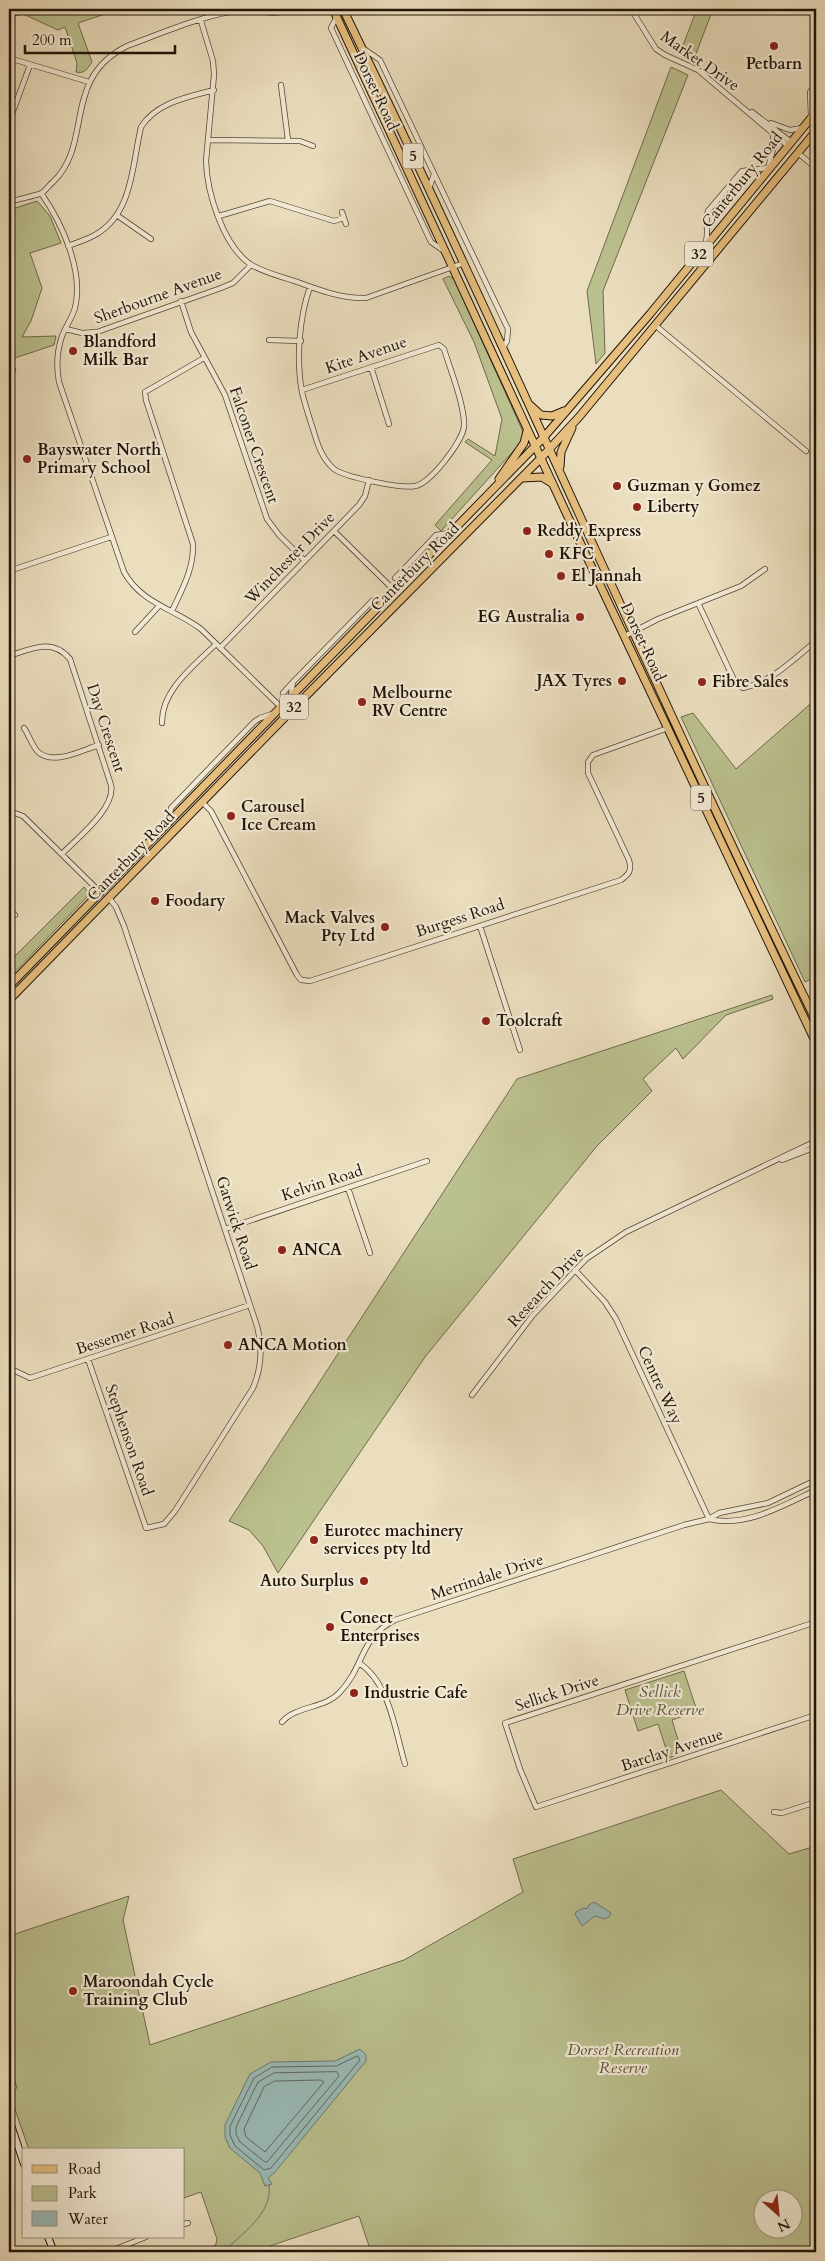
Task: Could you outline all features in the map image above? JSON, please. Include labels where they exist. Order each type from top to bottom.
[{"type":"main road","name":"Dorset Road","points":[[343,9],[504,346],[528,403],[633,632],[816,1021]]},
{"type":"main road","name":"Dorset Road","points":[[335,12],[553,484],[816,1042]]},
{"type":"main road","name":"Canterbury Road","points":[[9,986],[536,446],[702,251],[768,168],[816,112]]},
{"type":"main road","name":"Canterbury Road","points":[[9,999],[550,449],[579,417],[816,131]]},
{"type":"main road","points":[[789,144],[798,153]]},
{"type":"main road","points":[[692,262],[701,269]]},
{"type":"main road","points":[[528,403],[542,415],[547,416],[567,410]]},
{"type":"main road","points":[[560,471],[561,452],[579,417]]},
{"type":"main road","points":[[486,497],[524,442],[528,430]]},
{"type":"main road","points":[[522,478],[542,477],[553,484]]},
{"type":"main road","points":[[394,590],[402,598]]},
{"type":"main road","points":[[668,728],[677,724]]},
{"type":"main road","name":"Burgess Road","points":[[195,795],[202,802]]},
{"type":"main road","points":[[100,892],[108,898]]},
{"type":"main road","points":[[9,2119],[22,2158]]},
{"type":"main road","points":[[48,2238],[54,2252]]},
{"type":"street","points":[[9,202],[41,193],[56,178],[66,163],[89,82],[101,64],[112,53],[127,46],[228,12],[246,11],[274,14],[295,9]]},
{"type":"street","name":"Market Drive","points":[[630,9],[656,49],[664,55],[698,70],[751,113],[773,134],[789,144]]},
{"type":"street","points":[[201,21],[213,61],[214,90],[208,140],[207,176],[219,216],[233,246],[251,265],[342,297],[366,298],[464,263]]},
{"type":"street","name":"Dorset Road","points":[[363,48],[380,60],[508,329],[507,341],[504,346]]},
{"type":"street","points":[[9,58],[89,82]]},
{"type":"street","points":[[9,122],[30,65]]},
{"type":"street","points":[[811,118],[810,92],[816,84]]},
{"type":"street","points":[[281,85],[288,140]]},
{"type":"street","points":[[68,246],[93,236],[118,216],[125,203],[140,127],[147,116],[155,110],[170,104],[214,90]]},
{"type":"street","name":"Market Drive","points":[[751,113],[767,122],[789,144]]},
{"type":"street","points":[[767,122],[790,130],[803,128]]},
{"type":"street","points":[[702,251],[708,236],[706,216],[742,171],[768,168],[774,146],[773,134]]},
{"type":"street","points":[[208,140],[288,140],[304,142],[313,146]]},
{"type":"street","points":[[798,153],[816,168]]},
{"type":"street","points":[[429,189],[434,174]]},
{"type":"street","points":[[41,193],[58,219],[68,246],[77,288],[74,309],[58,352],[57,367],[60,382],[124,572],[129,581],[142,595],[159,606],[189,620],[289,713]]},
{"type":"street","points":[[219,216],[270,201],[334,221],[344,218]]},
{"type":"street","points":[[342,212],[346,224]]},
{"type":"street","points":[[118,216],[151,240]]},
{"type":"street","name":"Sherbourne Avenue","points":[[66,329],[82,333],[97,332],[233,283],[251,265]]},
{"type":"street","points":[[310,287],[304,308],[301,340],[302,390],[319,447],[329,464],[339,473],[369,480]]},
{"type":"street","name":"Falconer Crescent","points":[[182,301],[190,332],[225,395],[267,519],[279,535],[304,560]]},
{"type":"street","points":[[655,325],[806,451]]},
{"type":"street","points":[[269,340],[301,340]]},
{"type":"street","name":"Kite Avenue","points":[[302,390],[439,344],[444,349],[462,411],[464,424],[460,438],[446,459],[422,484],[402,486],[369,480]]},
{"type":"street","points":[[172,611],[189,576],[194,554],[193,544],[145,392],[204,358]]},
{"type":"street","points":[[371,367],[389,424]]},
{"type":"street","name":"Winchester Drive","points":[[162,724],[162,713],[170,693],[360,505],[365,496],[369,480]]},
{"type":"street","points":[[334,531],[394,590]]},
{"type":"street","name":"Canterbury Road","points":[[394,578],[436,535],[449,533]]},
{"type":"street","points":[[9,571],[112,537]]},
{"type":"street","points":[[625,636],[658,619],[699,605],[741,586],[765,569]]},
{"type":"street","name":"Canterbury Road","points":[[402,582],[403,570]]},
{"type":"street","name":"Canterbury Road","points":[[282,693],[373,600],[386,598]]},
{"type":"street","points":[[699,605],[735,682],[743,688],[751,686],[778,672],[816,641]]},
{"type":"street","points":[[135,632],[159,606]]},
{"type":"street","name":"Day Crescent","points":[[9,656],[42,645],[51,646],[65,653],[72,665],[111,785],[112,796],[103,811],[62,854]]},
{"type":"street","points":[[291,696],[293,682]]},
{"type":"street","name":"Canterbury Road","points":[[169,822],[171,808],[228,748],[257,720],[274,714]]},
{"type":"street","points":[[24,728],[36,751],[50,758],[61,757],[99,745]]},
{"type":"street","name":"Burgess Road","points":[[202,802],[210,811],[297,975],[302,980],[310,981],[621,880],[629,874],[631,868],[630,860],[588,773],[588,762],[593,755],[668,728]]},
{"type":"street","points":[[9,811],[23,816],[100,892]]},
{"type":"street","name":"Gatwick Road","points":[[108,898],[116,907],[122,920],[250,1305],[260,1336],[261,1350],[260,1366],[253,1388],[174,1511],[164,1524],[146,1528]]},
{"type":"street","points":[[9,909],[15,915]]},
{"type":"street","points":[[480,926],[520,1050]]},
{"type":"street","name":"Research Drive","points":[[472,1395],[533,1315],[586,1259],[626,1232],[816,1141]]},
{"type":"street","name":"Research Drive","points":[[765,1166],[816,1147]]},
{"type":"street","name":"Kelvin Road","points":[[225,1229],[427,1161]]},
{"type":"street","points":[[348,1188],[370,1253]]},
{"type":"street","name":"Centre Way","points":[[575,1270],[605,1302],[616,1319],[709,1519]]},
{"type":"street","name":"Bessemer Road","points":[[9,1368],[30,1378],[250,1305]]},
{"type":"street","name":"Stephenson Road","points":[[88,1359],[146,1528]]},
{"type":"street","name":"Merrindale Drive","points":[[282,1722],[294,1713],[329,1701],[339,1694],[350,1681],[375,1633],[395,1620],[684,1525],[709,1519],[719,1513],[768,1503],[816,1480]]},
{"type":"street","name":"Merrindale Drive","points":[[709,1519],[720,1522],[757,1516],[816,1490]]},
{"type":"street","name":"Sellick Drive","points":[[536,1807],[520,1769],[505,1724],[816,1622]]},
{"type":"street","points":[[359,1662],[368,1669],[383,1692],[405,1764]]},
{"type":"street","name":"Barclay Avenue","points":[[536,1807],[816,1715]]},
{"type":"street","points":[[774,1812],[782,1813],[816,1802]]},
{"type":"street","points":[[108,2252],[143,2238]]},
{"type":"street","points":[[260,2252],[272,2248],[279,2252]]},
{"type":"green space","points":[[9,9],[120,9],[78,23],[92,62],[82,72],[76,72],[77,63],[65,27],[58,30],[23,14],[9,17]]},
{"type":"green space","points":[[697,9],[713,9],[694,59],[680,53]]},
{"type":"green space","points":[[671,67],[688,75],[603,291],[605,353],[596,364],[587,291]]},
{"type":"green space","points":[[37,201],[50,216],[61,243],[30,253],[42,288],[31,321],[22,337],[56,336],[54,345],[12,359],[16,371],[9,373],[9,210]]},
{"type":"green space","points":[[449,276],[454,279],[524,434],[518,446],[441,531],[435,525],[492,460],[465,442],[468,439],[495,456],[502,419],[474,342],[443,279]]},
{"type":"green space","points":[[816,699],[816,977],[805,982],[681,717],[693,713],[736,769]]},
{"type":"green space","points":[[84,887],[88,892],[87,897],[9,978],[9,962]]},
{"type":"green space","points":[[772,995],[773,999],[726,1015],[683,1059],[676,1048],[643,1079],[652,1091],[597,1146],[425,1357],[278,1573],[263,1546],[249,1530],[229,1521],[517,1079]]},
{"type":"green space","name":"Sellick Drive Reserve","points":[[684,1671],[697,1711],[672,1720],[682,1753],[669,1758],[658,1724],[638,1731],[625,1690]]},
{"type":"green space","name":"Dorset Recreation Reserve","points":[[721,1790],[789,1854],[816,1846],[816,2252],[371,2252],[359,2216],[252,2252],[208,2252],[216,2244],[217,2239],[201,2192],[185,2198],[185,2148],[28,2148],[9,2092],[17,2088],[9,2062],[9,1936],[129,1896],[123,1920],[150,2045],[404,1960],[523,1892],[513,1859]]},
{"type":"water","points":[[594,1902],[611,1913],[609,1917],[605,1919],[595,1916],[582,1926],[575,1914],[576,1912],[584,1908],[587,1909]]},
{"type":"water","points":[[360,2049],[366,2055],[366,2061],[275,2172],[268,2178],[272,2184],[265,2186],[260,2173],[230,2148],[225,2137],[225,2125],[250,2074],[271,2062],[335,2061]]},
{"type":"waterway","points":[[223,2252],[247,2231],[261,2214],[269,2195],[269,2185]]},
{"type":"place","name":"Petbarn","points":[[774,46]]},
{"type":"place","name":"Blandford Milk Bar","points":[[73,351]]},
{"type":"place","name":"Bayswater North Primary School","points":[[27,459]]},
{"type":"place","name":"Guzman y Gomez","points":[[617,486]]},
{"type":"place","name":"Liberty","points":[[637,507]]},
{"type":"place","name":"Reddy Express","points":[[527,531]]},
{"type":"place","name":"KFC","points":[[549,554]]},
{"type":"place","name":"El Jannah","points":[[561,576]]},
{"type":"place","name":"EG Australia","points":[[580,617]]},
{"type":"place","name":"JAX Tyres","points":[[622,681]]},
{"type":"place","name":"Fibre Sales","points":[[702,682]]},
{"type":"place","name":"Melbourne RV Centre","points":[[362,702]]},
{"type":"place","name":"Carousel Ice Cream","points":[[231,816]]},
{"type":"place","name":"Foodary","points":[[155,901]]},
{"type":"place","name":"Mack Valves Pty Ltd","points":[[385,927]]},
{"type":"place","name":"Toolcraft","points":[[486,1021]]},
{"type":"place","name":"ANCA","points":[[282,1250]]},
{"type":"place","name":"ANCA Motion","points":[[228,1345]]},
{"type":"place","name":"Eurotec machinery services pty ltd","points":[[314,1540]]},
{"type":"place","name":"Auto Surplus","points":[[364,1581]]},
{"type":"place","name":"Conect Enterprises","points":[[330,1627]]},
{"type":"place","name":"Industrie Cafe","points":[[354,1693]]},
{"type":"place","name":"Maroondah Cycle Training Club","points":[[73,1991]]}]
